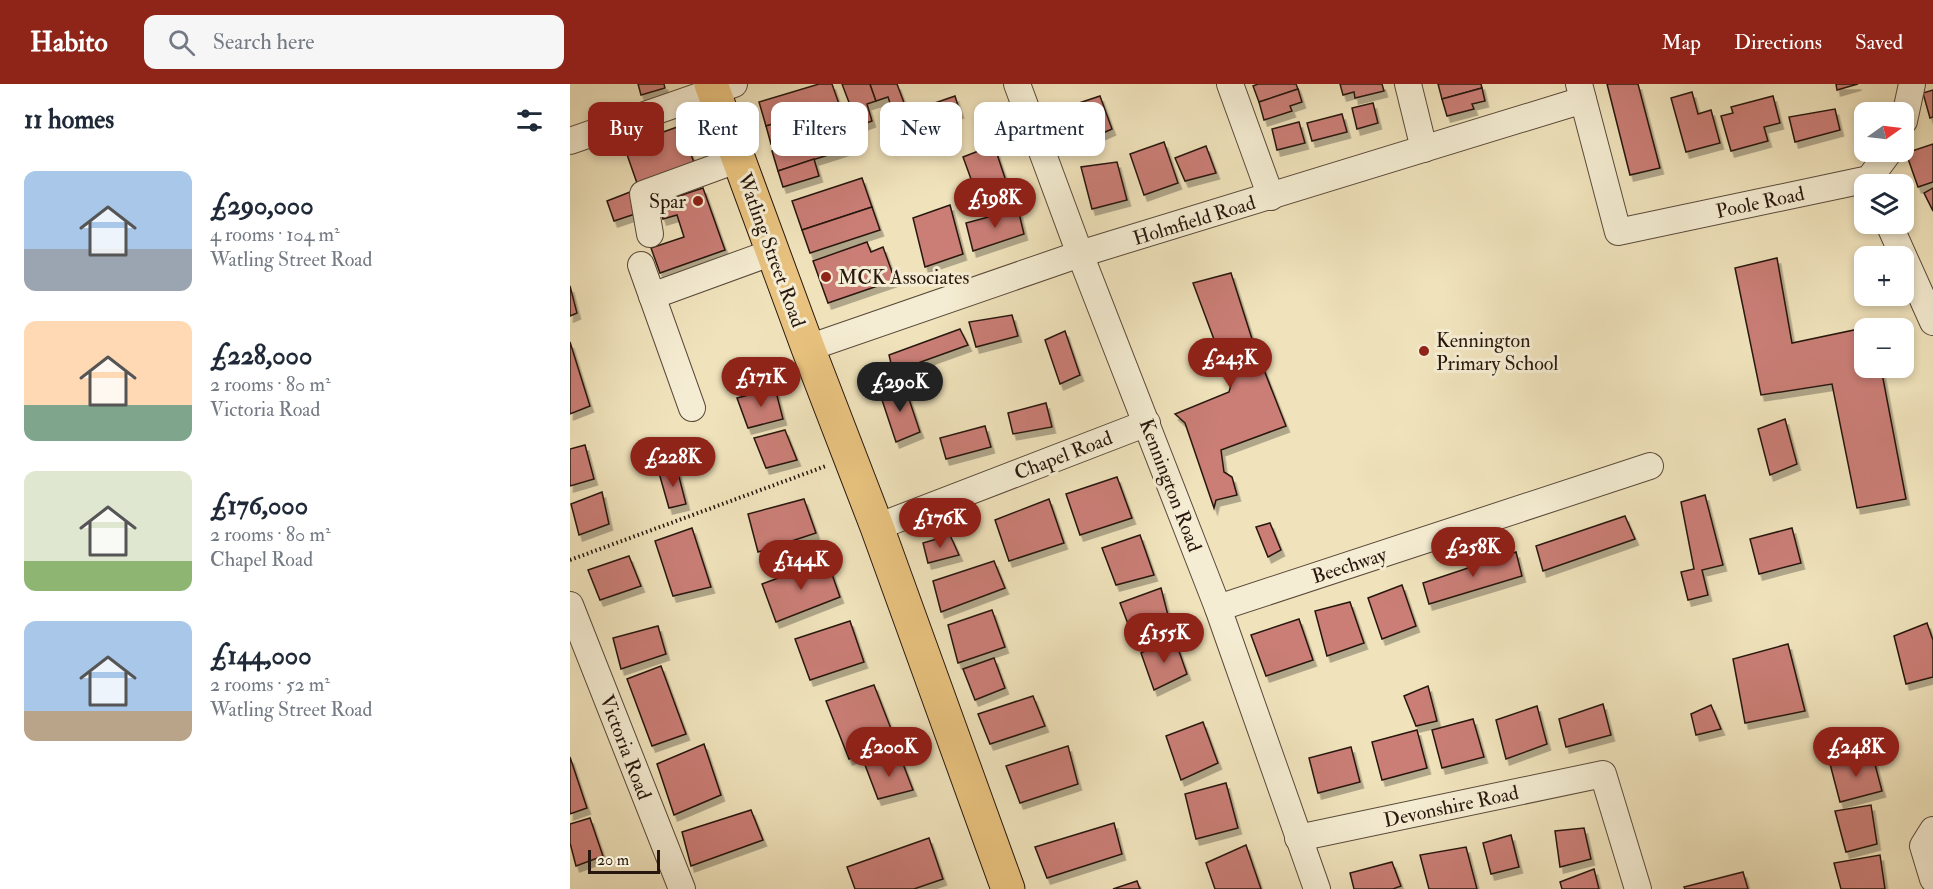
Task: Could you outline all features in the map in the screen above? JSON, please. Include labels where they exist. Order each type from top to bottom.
[{"type":"main road","name":"Watling Street Road","points":[[720,86],[739,159],[877,528],[1008,889]]},
{"type":"street","name":"Kennington Road","points":[[1017,84],[1080,254],[1148,423],[1218,609],[1317,889]]},
{"type":"street","points":[[1230,84],[1271,197]]},
{"type":"street","points":[[1408,84],[1424,149]]},
{"type":"street","points":[[1908,102],[1912,84]]},
{"type":"street","points":[[570,141],[720,86]]},
{"type":"street","name":"Holmfield Road","points":[[808,348],[1080,254],[1424,149],[1581,92]]},
{"type":"street","name":"Poole Road","points":[[1581,92],[1618,232],[1854,185]]},
{"type":"street","points":[[650,234],[643,194],[739,159]]},
{"type":"street","points":[[1893,234],[1933,322]]},
{"type":"street","points":[[652,296],[773,252]]},
{"type":"street","points":[[641,265],[692,408]]},
{"type":"street","name":"Chapel Road","points":[[877,528],[1148,423]]},
{"type":"street","name":"Beechway","points":[[1218,609],[1650,466]]},
{"type":"street","name":"Victoria Road","points":[[570,605],[682,889]]},
{"type":"street","name":"Devonshire Road","points":[[1299,838],[1603,774],[1638,889]]},
{"type":"street","points":[[1933,830],[1923,846],[1933,879]]},
{"type":"path","points":[[570,560],[828,465]]},
{"type":"building","points":[[638,84],[664,84],[665,88],[641,95]]},
{"type":"building","points":[[819,84],[832,84],[838,102],[771,102],[771,124],[766,126],[759,102]]},
{"type":"building","points":[[842,84],[870,84],[876,101],[868,104],[849,102]]},
{"type":"building","points":[[870,84],[897,84],[904,102],[890,102],[888,97],[876,101]]},
{"type":"building","points":[[1296,84],[1298,89],[1259,102],[1253,86]]},
{"type":"building","points":[[1340,84],[1382,84],[1384,91],[1355,98],[1354,92],[1343,95]]},
{"type":"building","points":[[1438,84],[1481,84],[1482,88],[1442,99]]},
{"type":"building","points":[[1607,84],[1638,84],[1660,168],[1630,175]]},
{"type":"building","points":[[1836,84],[1858,84],[1837,90]]},
{"type":"building","points":[[1482,88],[1485,101],[1472,104],[1474,109],[1447,116],[1442,99]]},
{"type":"building","points":[[1298,89],[1302,102],[1290,106],[1292,111],[1264,120],[1259,102]]},
{"type":"building","points":[[1933,90],[1933,117],[1930,118],[1923,93]]},
{"type":"building","points":[[1692,92],[1698,114],[1711,110],[1720,143],[1686,152],[1671,98]]},
{"type":"building","points":[[955,96],[957,102],[938,102]]},
{"type":"building","points":[[1100,96],[1102,102],[1082,102]]},
{"type":"building","points":[[1773,96],[1780,123],[1764,127],[1768,141],[1731,151],[1721,116],[1733,113],[1731,107]]},
{"type":"building","points":[[1373,103],[1378,123],[1357,129],[1352,108]]},
{"type":"building","points":[[868,107],[872,121],[868,122]]},
{"type":"building","points":[[1835,109],[1840,130],[1795,142],[1789,117]]},
{"type":"building","points":[[1105,110],[1112,129],[1105,132]]},
{"type":"building","points":[[1342,114],[1347,132],[1312,141],[1307,123]]},
{"type":"building","points":[[1299,122],[1305,143],[1277,150],[1272,129]]},
{"type":"building","points":[[771,124],[771,144],[766,126]]},
{"type":"building","points":[[676,127],[676,156],[692,156],[695,165],[638,186],[628,156],[664,156],[664,132]]},
{"type":"building","points":[[1164,142],[1178,183],[1144,195],[1130,154]]},
{"type":"building","points":[[1933,144],[1933,182],[1918,187],[1909,162],[1914,162],[1914,150]]},
{"type":"building","points":[[1206,146],[1216,173],[1185,181],[1175,158]]},
{"type":"building","points":[[974,153],[974,156],[998,156],[1010,193],[979,201],[963,157]]},
{"type":"building","points":[[774,156],[825,156],[778,171]]},
{"type":"building","points":[[814,159],[819,176],[783,187],[778,171]]},
{"type":"building","points":[[1117,162],[1127,200],[1092,209],[1081,167]]},
{"type":"building","points":[[862,178],[872,207],[802,230],[792,201]]},
{"type":"building","points":[[703,188],[725,250],[660,273],[651,248],[684,237],[677,215],[663,219],[658,203]]},
{"type":"building","points":[[1933,188],[1933,211],[1924,193]]},
{"type":"building","points":[[630,192],[638,213],[614,221],[607,201]]},
{"type":"building","points":[[950,205],[963,254],[925,267],[913,218]]},
{"type":"building","points":[[872,207],[880,230],[810,253],[802,230]]},
{"type":"building","points":[[1018,209],[1024,234],[973,251],[966,223]]},
{"type":"building","points":[[867,242],[871,252],[883,247],[895,280],[828,303],[813,261]]},
{"type":"building","points":[[1777,258],[1792,343],[1854,330],[1854,378],[1883,378],[1906,499],[1857,508],[1832,384],[1761,395],[1735,268]]},
{"type":"building","points":[[1231,273],[1253,342],[1286,426],[1221,450],[1224,472],[1232,477],[1237,495],[1216,500],[1214,508],[1185,423],[1175,414],[1229,392],[1231,385],[1193,283]]},
{"type":"building","points":[[570,286],[577,313],[570,316]]},
{"type":"building","points":[[1012,315],[1018,336],[976,347],[969,322]]},
{"type":"building","points":[[960,329],[968,345],[893,372],[889,355]]},
{"type":"building","points":[[1065,331],[1080,375],[1060,384],[1045,340]]},
{"type":"building","points":[[570,342],[590,406],[570,414]]},
{"type":"building","points":[[904,384],[920,432],[896,442],[880,394]]},
{"type":"building","points":[[775,388],[783,419],[748,428],[737,398]]},
{"type":"building","points":[[1046,403],[1052,427],[1013,434],[1008,413]]},
{"type":"building","points":[[1785,419],[1797,464],[1770,475],[1758,429]]},
{"type":"building","points":[[985,426],[991,447],[946,459],[940,438]]},
{"type":"building","points":[[785,430],[797,460],[766,468],[754,438]]},
{"type":"building","points":[[585,445],[594,479],[570,486],[570,449]]},
{"type":"building","points":[[677,469],[686,504],[669,508],[659,473]]},
{"type":"building","points":[[1117,477],[1132,518],[1080,535],[1066,494]]},
{"type":"building","points":[[602,492],[609,524],[579,535],[571,504]]},
{"type":"building","points":[[1705,495],[1723,565],[1702,570],[1708,595],[1688,600],[1681,572],[1694,569],[1681,502]]},
{"type":"building","points":[[804,499],[816,533],[758,552],[748,514]]},
{"type":"building","points":[[1049,499],[1064,543],[1009,561],[995,520]]},
{"type":"building","points":[[1625,516],[1635,539],[1543,571],[1536,546]]},
{"type":"building","points":[[1270,523],[1281,550],[1268,557],[1256,527]]},
{"type":"building","points":[[692,528],[711,587],[673,596],[655,541]]},
{"type":"building","points":[[1792,528],[1801,563],[1759,574],[1750,539]]},
{"type":"building","points":[[950,535],[959,555],[928,563],[923,543]]},
{"type":"building","points":[[1140,535],[1154,575],[1116,585],[1102,548]]},
{"type":"building","points":[[1516,552],[1522,576],[1429,604],[1423,583]]},
{"type":"building","points":[[629,556],[641,586],[600,600],[588,570]]},
{"type":"building","points":[[827,560],[840,597],[776,622],[762,584]]},
{"type":"building","points":[[994,561],[1005,588],[941,612],[933,581]]},
{"type":"building","points":[[1402,585],[1416,626],[1382,639],[1368,598]]},
{"type":"building","points":[[1161,588],[1171,627],[1133,637],[1120,603]]},
{"type":"building","points":[[1350,602],[1364,643],[1327,656],[1315,611]]},
{"type":"building","points":[[992,610],[1005,647],[958,663],[948,625]]},
{"type":"building","points":[[1299,619],[1313,660],[1266,676],[1251,635]]},
{"type":"building","points":[[850,621],[864,662],[810,680],[795,639]]},
{"type":"building","points":[[1927,623],[1933,640],[1933,677],[1906,684],[1894,636]]},
{"type":"building","points":[[658,626],[666,654],[621,669],[613,638]]},
{"type":"building","points":[[1174,637],[1187,674],[1154,690],[1141,653]]},
{"type":"building","points":[[1788,644],[1805,711],[1745,723],[1733,659]]},
{"type":"building","points":[[994,658],[1005,688],[975,700],[963,669]]},
{"type":"building","points":[[661,666],[686,734],[652,746],[627,679]]},
{"type":"building","points":[[874,685],[895,739],[849,759],[826,701]]},
{"type":"building","points":[[1428,686],[1437,721],[1416,726],[1404,696]]},
{"type":"building","points":[[1033,696],[1045,726],[990,744],[978,714]]},
{"type":"building","points":[[1603,704],[1611,735],[1566,747],[1559,719]]},
{"type":"building","points":[[1711,705],[1721,729],[1696,735],[1691,714]]},
{"type":"building","points":[[1537,706],[1547,744],[1506,759],[1496,720]]},
{"type":"building","points":[[1473,719],[1484,757],[1442,768],[1432,730]]},
{"type":"building","points":[[1203,722],[1218,763],[1181,780],[1166,736]]},
{"type":"building","points":[[1417,730],[1427,768],[1382,780],[1372,742]]},
{"type":"building","points":[[704,744],[721,795],[674,815],[657,764]]},
{"type":"building","points":[[1068,746],[1078,784],[1020,803],[1006,766]]},
{"type":"building","points":[[1351,747],[1360,782],[1318,793],[1309,758]]},
{"type":"building","points":[[1872,753],[1882,791],[1840,802],[1830,764]]},
{"type":"building","points":[[900,756],[913,790],[878,799],[865,765]]},
{"type":"building","points":[[570,757],[587,808],[570,814]]},
{"type":"building","points":[[1226,783],[1238,828],[1196,839],[1185,794]]},
{"type":"building","points":[[1871,805],[1877,844],[1846,852],[1835,811]]},
{"type":"building","points":[[751,810],[763,840],[691,866],[682,832]]},
{"type":"building","points":[[590,818],[603,856],[576,866],[570,843],[570,824]]},
{"type":"building","points":[[1114,823],[1122,854],[1047,878],[1035,847]]},
{"type":"building","points":[[1584,828],[1591,859],[1560,867],[1555,831]]},
{"type":"building","points":[[1511,835],[1519,867],[1491,874],[1483,843]]},
{"type":"building","points":[[929,838],[943,879],[914,889],[855,889],[847,867]]},
{"type":"building","points":[[1246,845],[1261,889],[1215,889],[1206,863]]},
{"type":"building","points":[[1466,847],[1477,889],[1429,889],[1420,855]]},
{"type":"building","points":[[1880,855],[1885,889],[1841,889],[1834,863]]},
{"type":"building","points":[[1392,862],[1401,886],[1393,889],[1354,889],[1350,873]]},
{"type":"building","points":[[1594,869],[1599,889],[1562,889],[1560,882]]},
{"type":"building","points":[[1743,872],[1748,889],[1685,889],[1684,887]]},
{"type":"building","points":[[1137,881],[1140,889],[1113,889]]},
{"type":"place","name":"Spar","points":[[698,201]]},
{"type":"place","name":"MCK Associates","points":[[826,277]]},
{"type":"place","name":"Kennington Primary School","points":[[1424,351]]}]
